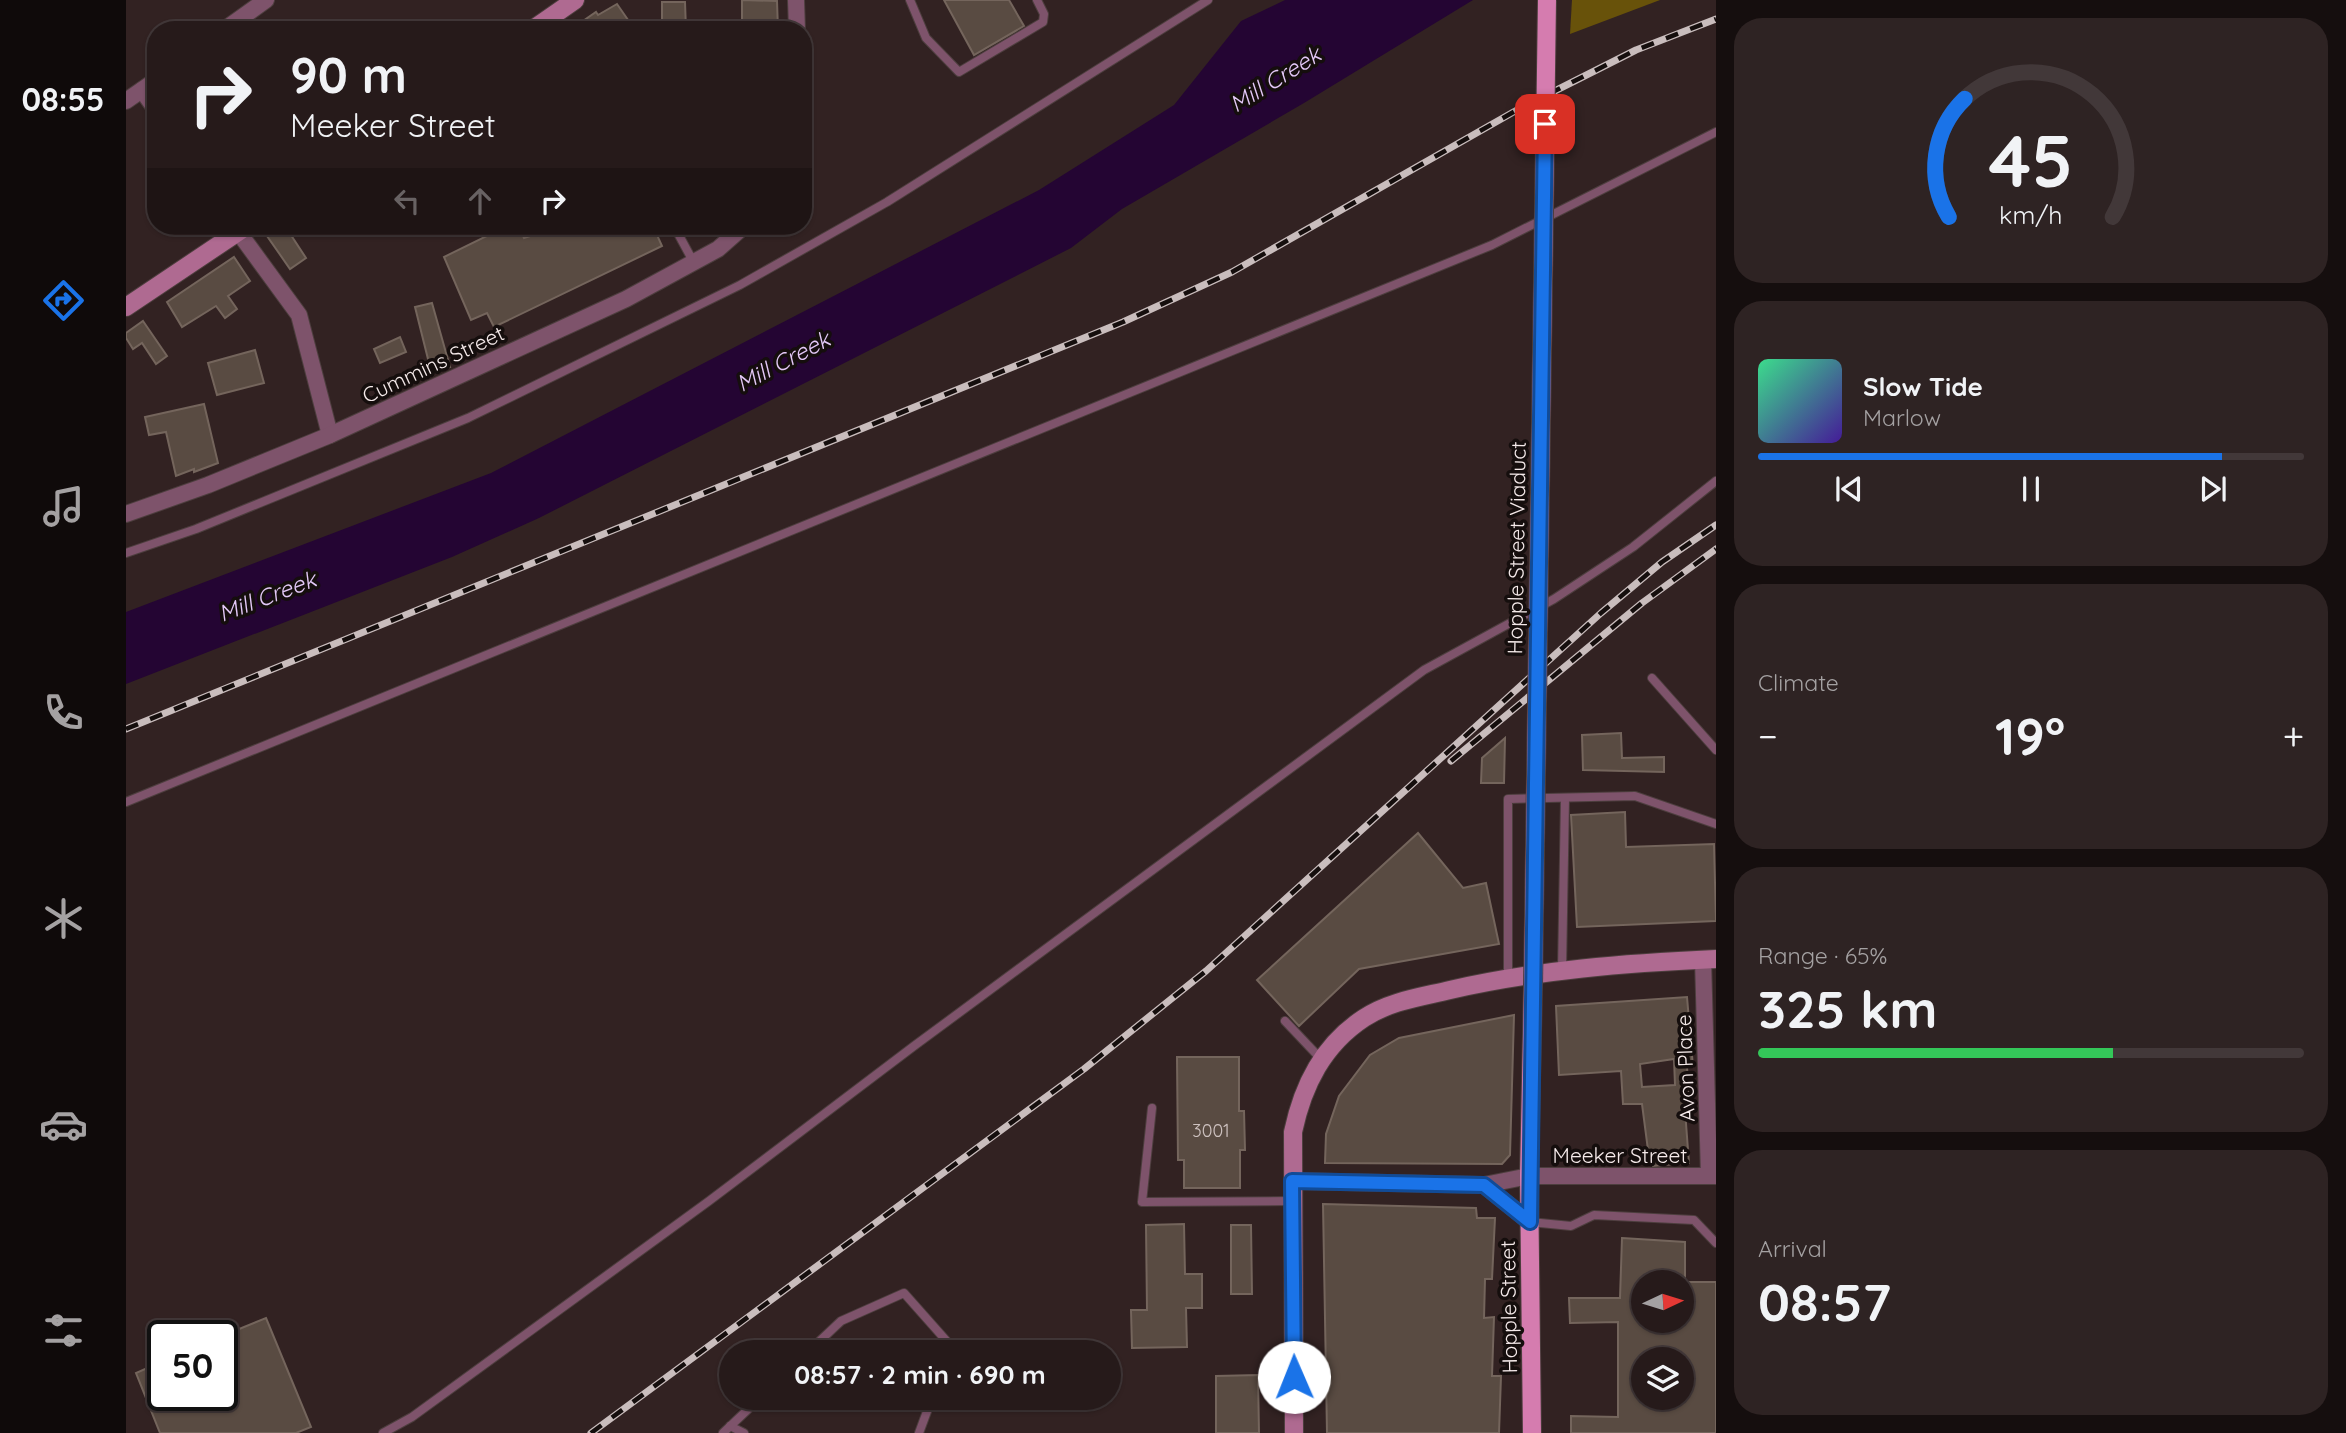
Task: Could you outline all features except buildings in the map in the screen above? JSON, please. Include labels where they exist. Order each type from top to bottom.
[{"type":"main road","points":[[545,21],[575,0]]},
{"type":"main road","name":"Hopple Street Viaduct","points":[[1532,1096],[1546,0]]},
{"type":"main road","points":[[126,307],[230,235]]},
{"type":"main road","points":[[1294,1433],[1293,1132],[1298,1105],[1321,1059],[1348,1030],[1384,1008],[1416,998],[1508,978],[1597,966],[1709,959]]},
{"type":"main road","name":"Hopple Street","points":[[1532,1096],[1532,1433]]},
{"type":"street","points":[[237,21],[266,0]]},
{"type":"street","points":[[796,0],[797,21]]},
{"type":"street","points":[[126,101],[147,86]]},
{"type":"street","points":[[245,235],[299,314],[330,435]]},
{"type":"street","name":"Cummins Street","points":[[126,514],[208,485],[330,435],[626,299],[718,249],[734,235]]},
{"type":"street","name":"Avon Place","points":[[1709,959],[1713,1176]]},
{"type":"street","name":"Meeker Street","points":[[1292,1181],[1484,1185],[1530,1176],[1713,1176]]},
{"type":"street","points":[[1484,1185],[1530,1222]]},
{"type":"lane","points":[[910,0],[926,38],[959,72],[1044,22],[1044,14],[1037,0]]},
{"type":"lane","points":[[126,553],[196,529],[468,418],[740,285],[887,202],[1208,0]]},
{"type":"lane","points":[[126,802],[1492,244],[1716,132]]},
{"type":"lane","points":[[679,235],[694,263]]},
{"type":"lane","points":[[383,1433],[412,1417],[709,1201],[914,1046],[1424,670],[1554,599],[1633,547],[1716,481]]},
{"type":"lane","points":[[1652,678],[1716,750]]},
{"type":"lane","points":[[1508,978],[1508,799],[1635,796],[1716,824]]},
{"type":"lane","points":[[1562,971],[1565,798]]},
{"type":"lane","points":[[1285,1021],[1321,1059]]},
{"type":"lane","points":[[1152,1108],[1142,1202],[1293,1201]]},
{"type":"lane","points":[[1530,1222],[1571,1226],[1594,1214],[1694,1220],[1716,1243]]},
{"type":"lane","points":[[821,1340],[841,1321],[904,1293],[946,1340]]},
{"type":"lane","points":[[727,1430],[748,1410]]},
{"type":"lane","points":[[919,1433],[928,1410]]},
{"type":"lane","points":[[727,1430],[744,1433]]},
{"type":"shaded area","points":[[1572,0],[1660,0],[1570,34]]},
{"type":"water","name":"Mill Creek","points":[[1285,0],[1473,0],[1122,209],[1071,248],[539,518],[452,557],[126,684],[126,612],[491,473],[1039,190],[1174,105],[1241,21]]},
{"type":"railway","points":[[126,729],[1123,322],[1232,272],[1517,110],[1636,50],[1716,19]]},
{"type":"railway","points":[[591,1433],[1084,1069],[1206,971],[1601,613],[1662,562],[1716,525]]},
{"type":"railway","points":[[1451,761],[1642,603],[1716,549]]},
{"type":"route","points":[[1294,1377],[1292,1181],[1484,1185],[1530,1222],[1545,124]]}]
